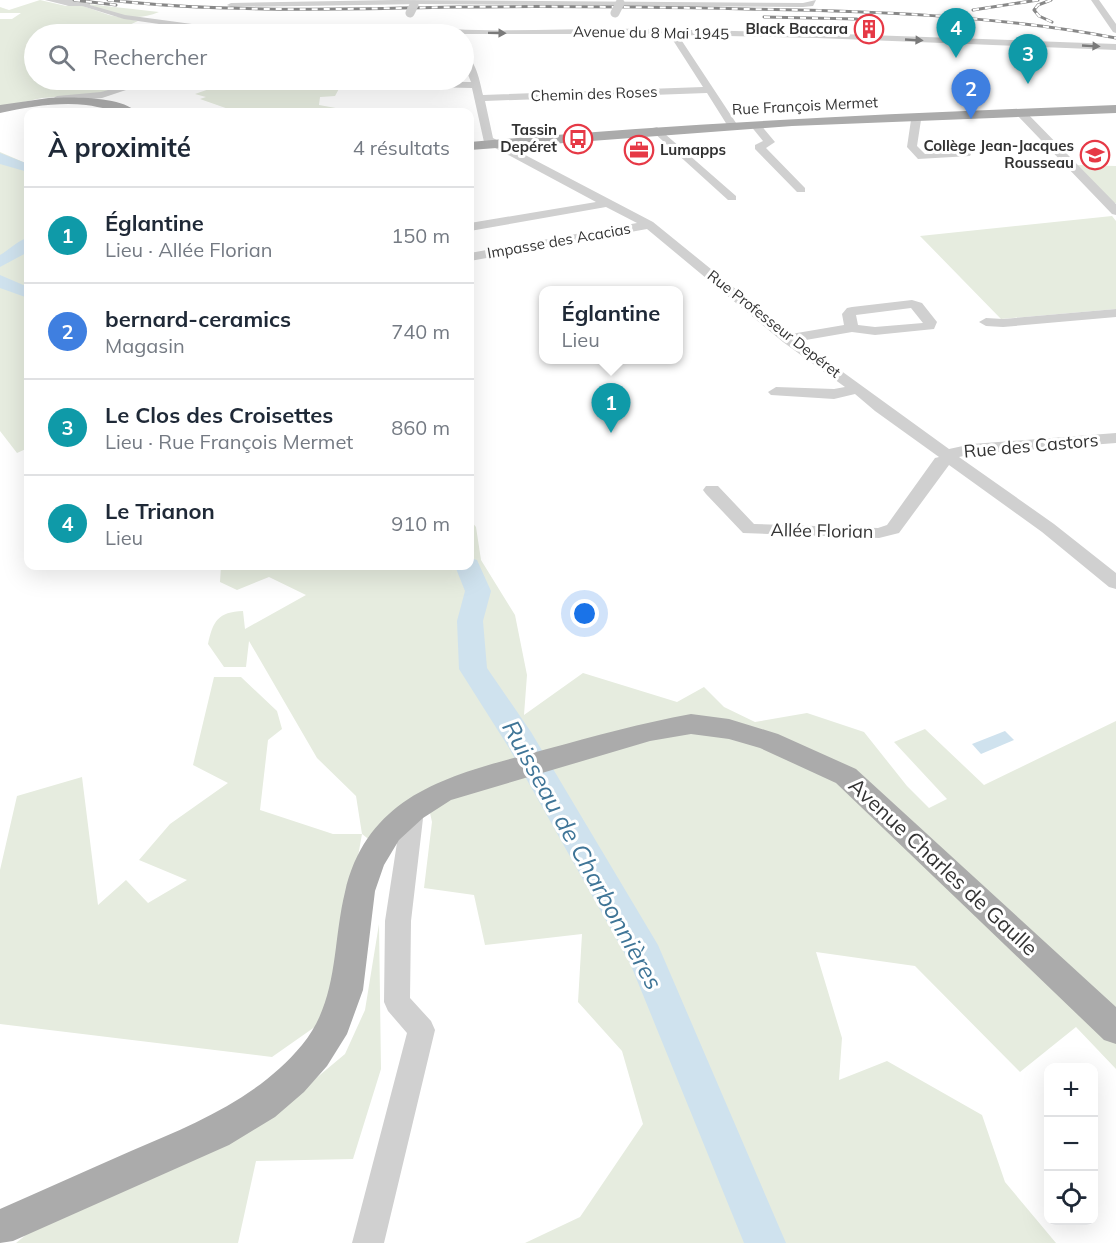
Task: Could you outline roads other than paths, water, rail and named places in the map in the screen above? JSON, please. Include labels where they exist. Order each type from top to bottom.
[{"type":"main road","points":[[0,109],[34,103],[99,103],[117,108]]},
{"type":"main road","name":"Rue François Mermet","points":[[474,146],[657,130],[1116,109]]},
{"type":"main road","name":"Avenue Charles de Gaulle","points":[[413,810],[441,792],[475,780],[650,731],[691,724],[729,729],[806,756],[846,776],[1116,1029]]},
{"type":"main road","points":[[0,1228],[216,1132],[263,1105],[292,1080],[315,1055],[330,1031],[347,990],[360,891],[370,862],[389,832],[413,810]]},
{"type":"street","points":[[49,0],[69,4],[86,2],[97,10],[124,17],[173,24]]},
{"type":"street","points":[[233,2],[414,5],[485,1],[803,5],[810,4],[812,0]]},
{"type":"street","points":[[979,0],[991,0]]},
{"type":"street","points":[[1095,0],[1116,30]]},
{"type":"street","points":[[606,31],[620,3]]},
{"type":"street","points":[[404,24],[414,5]]},
{"type":"street","name":"Avenue du 8 Mai 1945","points":[[474,33],[606,31],[828,35],[1116,48]]},
{"type":"street","points":[[672,32],[733,126]]},
{"type":"street","points":[[474,80],[486,138],[496,144]]},
{"type":"street","points":[[34,103],[50,99],[91,97],[116,90]]},
{"type":"street","name":"Chemin des Roses","points":[[479,98],[709,90]]},
{"type":"street","points":[[1020,112],[1116,211]]},
{"type":"street","points":[[914,117],[916,120],[912,147],[922,157],[966,154],[961,146]]},
{"type":"street","points":[[755,125],[770,142],[759,147],[801,190]]},
{"type":"street","points":[[657,130],[732,198]]},
{"type":"street","name":"Rue Professeur Depéret","points":[[496,144],[649,225],[788,339],[1048,528],[1116,583]]},
{"type":"street","points":[[474,225],[609,203]]},
{"type":"street","name":"Impasse des Acacias","points":[[474,256],[649,225]]},
{"type":"street","points":[[788,339],[852,328],[875,332],[923,327],[928,326],[930,322],[917,306],[904,303],[852,311],[849,314],[852,328]]},
{"type":"street","points":[[986,322],[1003,323],[1116,313]]},
{"type":"street","points":[[776,392],[834,394],[858,389]]},
{"type":"street","name":"Rue des Castors","points":[[948,457],[972,449],[1116,438]]},
{"type":"street","name":"Allée Florian","points":[[712,490],[749,529],[879,533],[893,529],[941,462],[948,457]]},
{"type":"street","points":[[369,1243],[421,1030],[397,1002],[398,921],[413,810]]},
{"type":"water","points":[[1005,731],[1014,740],[981,754],[972,744]]},
{"type":"waterway","name":"Ruisseau de Charbonnières","points":[[0,158],[10,164],[24,167]]},
{"type":"waterway","name":"Ruisseau de Charbonnières","points":[[0,262],[24,247]]},
{"type":"waterway","name":"Ruisseau de Charbonnières","points":[[0,280],[10,287],[24,292]]},
{"type":"waterway","name":"Ruisseau de Charbonnières","points":[[470,570],[478,591],[470,621],[473,669],[520,740],[645,956],[765,1243]]},
{"type":"railway","points":[[74,0],[116,5]]},
{"type":"railway","points":[[108,0],[196,7],[283,9],[566,7],[840,11],[978,19],[1116,38]]},
{"type":"railway","points":[[973,10],[1038,0]]},
{"type":"railway","points":[[1051,0],[1038,5],[1034,10],[1039,16],[1052,22]]},
{"type":"railway","points":[[764,17],[857,19]]},
{"type":"place","name":"Black Baccara","points":[[869,29]]},
{"type":"place","name":"Le Trianon","points":[[956,58]]},
{"type":"place","name":"Le Clos des Croisettes","points":[[1028,84]]},
{"type":"place","name":"bernard-ceramics","points":[[971,119]]},
{"type":"place","name":"Tassin Depéret","points":[[578,139]]},
{"type":"place","name":"Lumapps","points":[[639,150]]},
{"type":"place","name":"Collège Jean-Jacques Rousseau","points":[[1095,155]]},
{"type":"place","name":"Églantine","points":[[611,433]]}]
